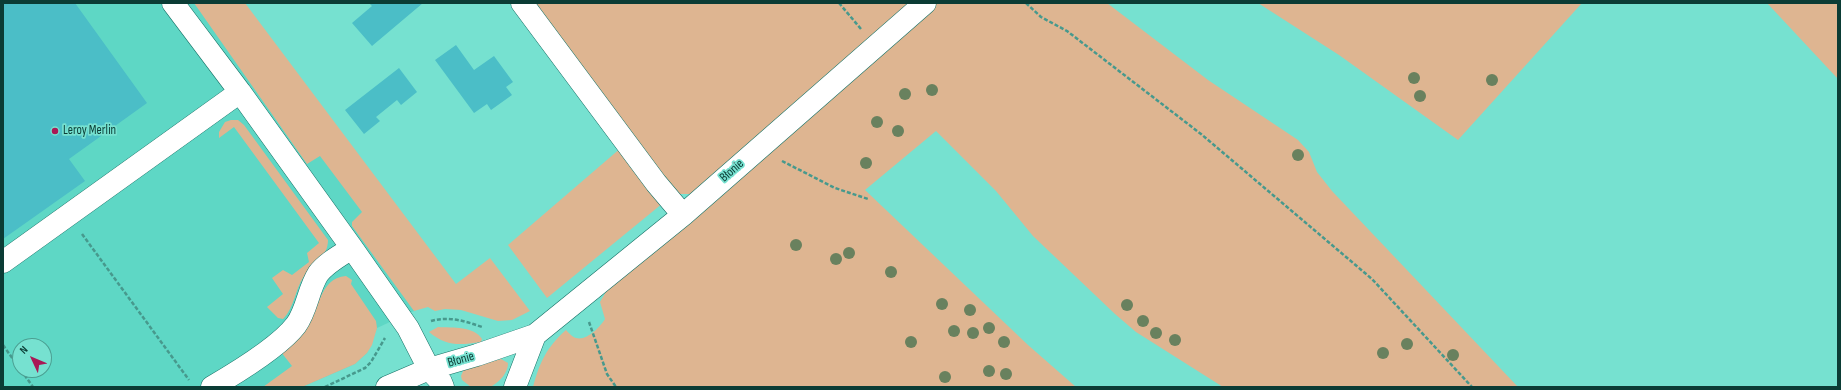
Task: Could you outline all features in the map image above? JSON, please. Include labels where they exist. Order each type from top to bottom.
[{"type":"street","points":[[173,3],[240,92],[352,248],[408,328],[429,369],[441,382],[443,387]]},
{"type":"street","points":[[522,3],[656,182],[683,215]]},
{"type":"street","name":"Błonie","points":[[387,387],[429,369],[477,355],[535,335],[683,215],[925,3]]},
{"type":"street","points":[[3,262],[240,92]]},
{"type":"street","points":[[212,387],[267,351],[296,326],[306,308],[318,274],[334,260],[352,248]]},
{"type":"street","name":"Błonie","points":[[515,387],[535,335]]},
{"type":"path","points":[[839,3],[876,46]]},
{"type":"path","points":[[1026,3],[1041,17],[1067,30],[1201,134],[1372,279],[1472,387]]},
{"type":"path","points":[[759,148],[835,188],[868,199]]},
{"type":"path","points":[[69,215],[189,381]]},
{"type":"path","points":[[577,301],[590,326],[607,374],[616,387]]},
{"type":"path","points":[[325,387],[365,368],[371,362],[384,338],[423,322],[439,319],[464,321],[487,328]]},
{"type":"path","points":[[3,345],[12,358]]},
{"type":"path","points":[[26,378],[33,387]]},
{"type":"shaded area","name":"Leroy Merlin","points":[[3,3],[209,3],[443,292],[414,311],[377,328],[367,353],[355,364],[302,387],[3,387]]},
{"type":"shaded area","points":[[194,3],[245,3],[456,284],[490,258],[530,311],[512,320],[498,321],[461,310],[445,309],[435,311],[428,307],[414,311],[352,226],[352,222],[362,212],[320,156],[307,164]]},
{"type":"shaded area","points":[[531,3],[915,3],[692,194],[676,194]]},
{"type":"shaded area","points":[[936,3],[1107,3],[1208,80],[1298,140],[1309,152],[1317,172],[1332,191],[1518,387],[1223,387],[1136,332],[1115,314],[1033,236],[996,191],[936,131],[865,190],[1028,345],[1076,387],[533,387],[538,370],[549,349],[566,330],[573,337],[580,338],[593,333],[603,322],[605,319],[600,302],[607,290],[709,204]]},
{"type":"shaded area","points":[[1258,3],[1582,3],[1458,140],[1339,55]]},
{"type":"shaded area","points":[[1767,3],[1838,3],[1838,79]]},
{"type":"shaded area","points":[[238,120],[244,125],[328,240],[326,251],[302,280],[293,303],[283,319],[278,318],[267,307],[283,294],[272,278],[283,270],[292,275],[309,262],[307,253],[319,243],[234,127],[219,138],[219,132],[225,122]]},
{"type":"shaded area","points":[[622,147],[663,203],[547,298],[508,245]]},
{"type":"shaded area","points":[[346,276],[352,280],[351,284],[376,321],[377,328],[372,345],[367,353],[355,364],[302,387],[263,387],[292,366],[281,352],[305,331],[310,324],[324,290],[337,278]]},
{"type":"shaded area","points":[[438,327],[463,328],[474,332],[482,339],[481,342],[467,344],[448,343],[429,332]]},
{"type":"shaded area","points":[[501,359],[508,363],[507,370],[501,379],[492,386],[471,387],[462,380],[461,376],[464,369]]},
{"type":"building","name":"Leroy Merlin","points":[[3,3],[75,3],[147,103],[69,159],[85,181],[3,239]]},
{"type":"building","points":[[369,3],[423,3],[372,46],[352,23],[372,6]]},
{"type":"building","points":[[456,45],[474,70],[494,56],[513,82],[506,87],[512,95],[491,110],[487,104],[474,113],[435,60]]},
{"type":"building","points":[[399,68],[417,92],[401,105],[397,100],[376,117],[380,121],[364,134],[345,110]]},
{"type":"place","name":"Leroy Merlin","points":[[55,131]]}]
